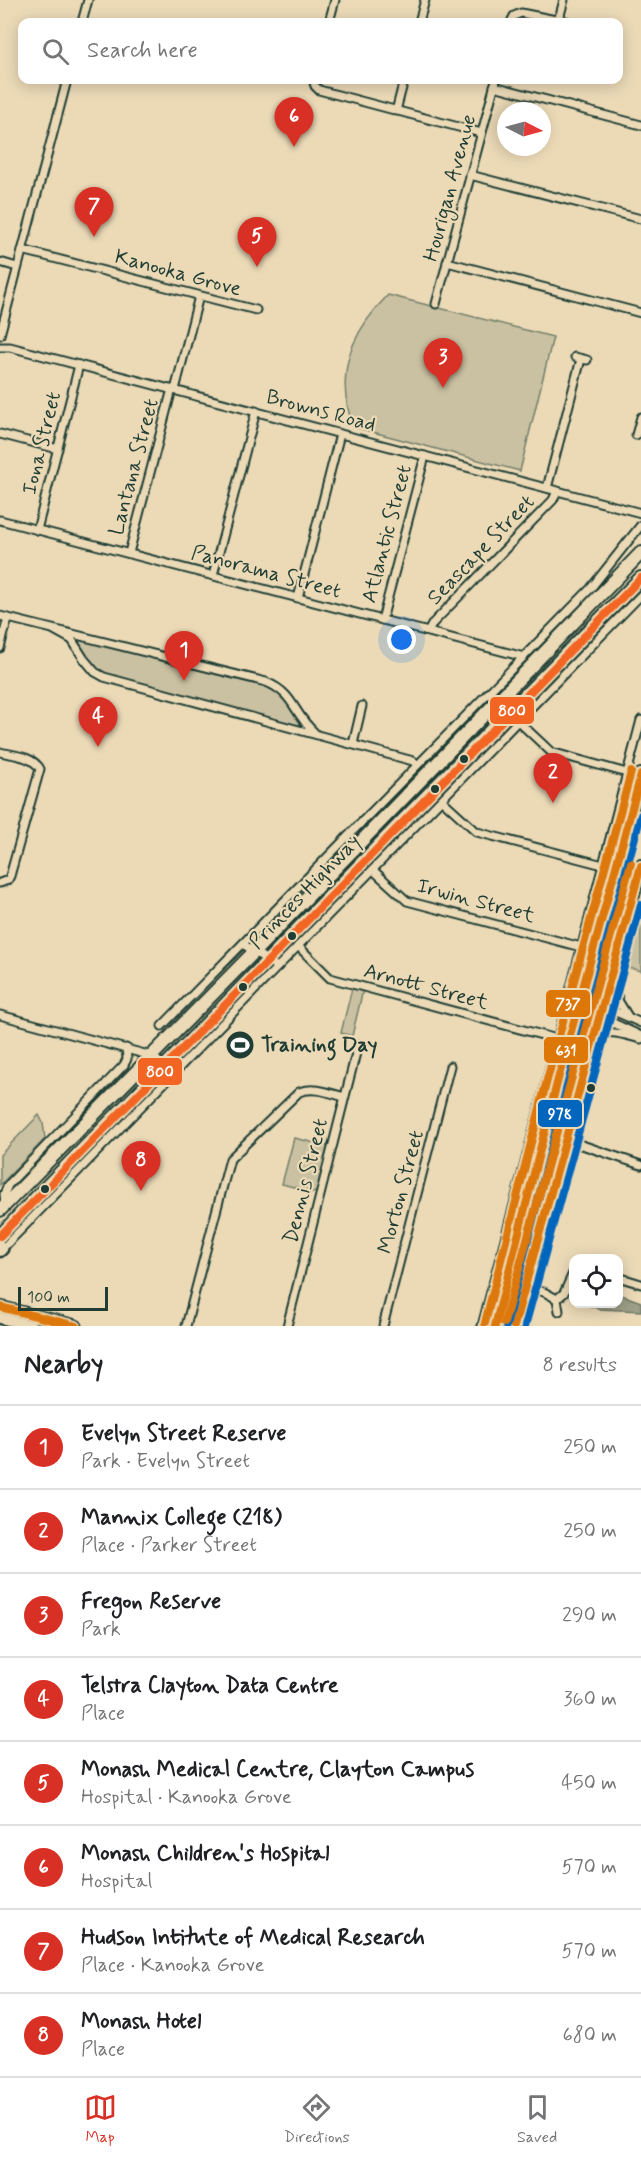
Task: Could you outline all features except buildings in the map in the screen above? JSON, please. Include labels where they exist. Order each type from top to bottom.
[{"type":"highway","name":"Princes Highway","points":[[1,1209],[641,553]]},
{"type":"highway","points":[[632,563],[641,573]]},
{"type":"highway","name":"Princes Highway","points":[[1,1246],[89,1142],[164,1066],[272,963],[443,779],[641,578]]},
{"type":"highway","points":[[495,1326],[557,1083],[641,775]]},
{"type":"highway","points":[[514,1326],[641,866]]},
{"type":"highway","points":[[601,1011],[596,997],[596,988],[605,946],[615,872]]},
{"type":"highway","points":[[540,1154],[582,1028],[590,1016],[601,1011]]},
{"type":"main road","points":[[0,1306],[76,1326]]},
{"type":"main road","points":[[0,1318],[32,1326]]},
{"type":"street","points":[[83,18],[88,0]]},
{"type":"street","points":[[330,18],[335,0]]},
{"type":"street","points":[[420,18],[425,0]]},
{"type":"street","points":[[558,18],[564,0]]},
{"type":"street","points":[[513,18],[521,13],[540,18]]},
{"type":"street","points":[[0,335],[66,84]]},
{"type":"street","points":[[315,84],[319,90],[481,134]]},
{"type":"street","points":[[396,111],[403,84]]},
{"type":"street","name":"Hourigan Avenue","points":[[436,304],[495,84]]},
{"type":"street","points":[[498,84],[640,125],[641,114]]},
{"type":"street","points":[[470,174],[641,219]]},
{"type":"street","name":"Kanooka Grove","points":[[22,250],[256,310]]},
{"type":"street","points":[[0,262],[17,267]]},
{"type":"street","points":[[447,262],[641,313]]},
{"type":"street","name":"Lantana Street","points":[[129,553],[200,296]]},
{"type":"street","name":"Browns Road","points":[[0,347],[9,347],[256,411],[641,515]]},
{"type":"street","points":[[548,489],[581,359]]},
{"type":"street","name":"Iona Street","points":[[37,530],[79,365]]},
{"type":"street","points":[[213,575],[256,411]]},
{"type":"street","points":[[636,435],[641,417]]},
{"type":"street","points":[[0,434],[57,448]]},
{"type":"street","points":[[298,598],[340,434]]},
{"type":"street","name":"Atlantic Street","points":[[382,620],[425,456]]},
{"type":"street","name":"Seascape Street","points":[[428,632],[432,623],[553,500],[557,491]]},
{"type":"street","name":"Panorama Street","points":[[0,520],[524,657]]},
{"type":"street","points":[[162,1026],[545,636],[600,578],[641,525]]},
{"type":"street","points":[[1,1246],[98,1152],[272,963],[298,946],[641,595]]},
{"type":"street","points":[[0,648],[4,617],[266,682],[279,687],[288,695],[302,721],[316,734]]},
{"type":"street","points":[[54,630],[72,640],[95,672],[104,677],[353,744],[413,761],[417,765]]},
{"type":"street","points":[[545,636],[565,633]]},
{"type":"street","points":[[353,744],[362,706]]},
{"type":"street","points":[[482,1326],[641,720]]},
{"type":"street","points":[[519,722],[550,752],[627,773]]},
{"type":"street","points":[[433,749],[428,763],[443,779]]},
{"type":"street","points":[[0,752],[31,760],[40,769],[10,876],[8,880],[0,883]]},
{"type":"street","points":[[387,814],[389,794]]},
{"type":"street","points":[[442,800],[477,832],[603,865]]},
{"type":"street","name":"Irwin Street","points":[[373,870],[407,901],[580,950]]},
{"type":"street","points":[[243,944],[272,963]]},
{"type":"street","name":"Arnott Street","points":[[298,946],[330,978],[557,1039]]},
{"type":"street","points":[[580,950],[584,982]]},
{"type":"street","points":[[612,970],[615,991],[629,1018]]},
{"type":"street","points":[[186,1020],[189,999]]},
{"type":"street","points":[[601,1011],[616,1012],[641,1023]]},
{"type":"street","points":[[601,1011],[613,1023],[641,1037]]},
{"type":"street","points":[[0,1015],[152,1056],[164,1066]]},
{"type":"street","points":[[592,1042],[598,1035],[607,1032],[641,1037]]},
{"type":"street","name":"Dennis Street","points":[[287,1326],[358,1045]]},
{"type":"street","name":"Princes Highway","points":[[1,1209],[6,1187],[124,1065],[127,1059],[126,1048]]},
{"type":"street","name":"Morton Street","points":[[383,1326],[450,1066]]},
{"type":"street","points":[[543,1093],[557,1083]]},
{"type":"street","points":[[186,1326],[228,1165],[234,1154],[299,1092],[314,1089],[344,1097]]},
{"type":"street","points":[[573,1114],[574,1135],[582,1145],[641,1165]]},
{"type":"street","points":[[75,1118],[92,1117]]},
{"type":"street","points":[[78,1130],[98,1152]]},
{"type":"street","points":[[562,1153],[582,1145]]},
{"type":"street","points":[[25,1167],[46,1163]]},
{"type":"street","points":[[623,1279],[641,1284]]},
{"type":"street","points":[[557,1299],[564,1293],[569,1281]]},
{"type":"street","points":[[525,1287],[544,1292],[557,1299]]},
{"type":"street","points":[[557,1299],[559,1311]]},
{"type":"shaded area","points":[[388,295],[553,337],[520,471],[354,427],[345,388],[349,358],[353,345],[368,319]]},
{"type":"shaded area","points":[[80,638],[276,689],[290,704],[300,724],[298,727],[98,672],[78,644]]},
{"type":"shaded area","points":[[641,912],[641,971],[626,967]]},
{"type":"shaded area","points":[[352,988],[363,990],[352,1036],[341,1033]]},
{"type":"shaded area","points":[[39,1115],[43,1123],[45,1139],[0,1185],[0,1155]]},
{"type":"shaded area","points":[[294,1138],[332,1147],[320,1194],[282,1184]]},
{"type":"shaded area","points":[[623,1295],[641,1302],[641,1311],[596,1308],[623,1308]]},
{"type":"transit line","name":"800","points":[[0,1236],[641,578]]},
{"type":"transit line","name":"737","points":[[485,1323],[547,1080],[631,772]]},
{"type":"transit line","name":"631","points":[[495,1326],[557,1083],[641,775]]},
{"type":"transit line","name":"978","points":[[506,1326],[567,1086],[641,815]]},
{"type":"transit line","name":"737","points":[[504,1323],[631,863]]},
{"type":"transit line","name":"631","points":[[514,1326],[641,866]]},
{"type":"transit line","name":"978","points":[[525,1326],[641,905]]},
{"type":"transit line","name":"631","points":[[0,1307],[76,1326]]},
{"type":"place","name":"Monash Children's Hospital","points":[[294,147]]},
{"type":"place","name":"Hudson Intitute of Medical Research","points":[[94,237]]},
{"type":"place","name":"Monash Medical Centre, Clayton Campus","points":[[257,267]]},
{"type":"place","name":"Fregon Reserve","points":[[443,388]]},
{"type":"place","name":"Evelyn Street Reserve","points":[[184,681]]},
{"type":"place","name":"Telstra Clayton Data Centre","points":[[98,747]]},
{"type":"place","name":"Mannix College (218)","points":[[553,803]]},
{"type":"place","name":"Training Day","points":[[240,1045]]},
{"type":"place","name":"Monash Hotel","points":[[141,1191]]}]
